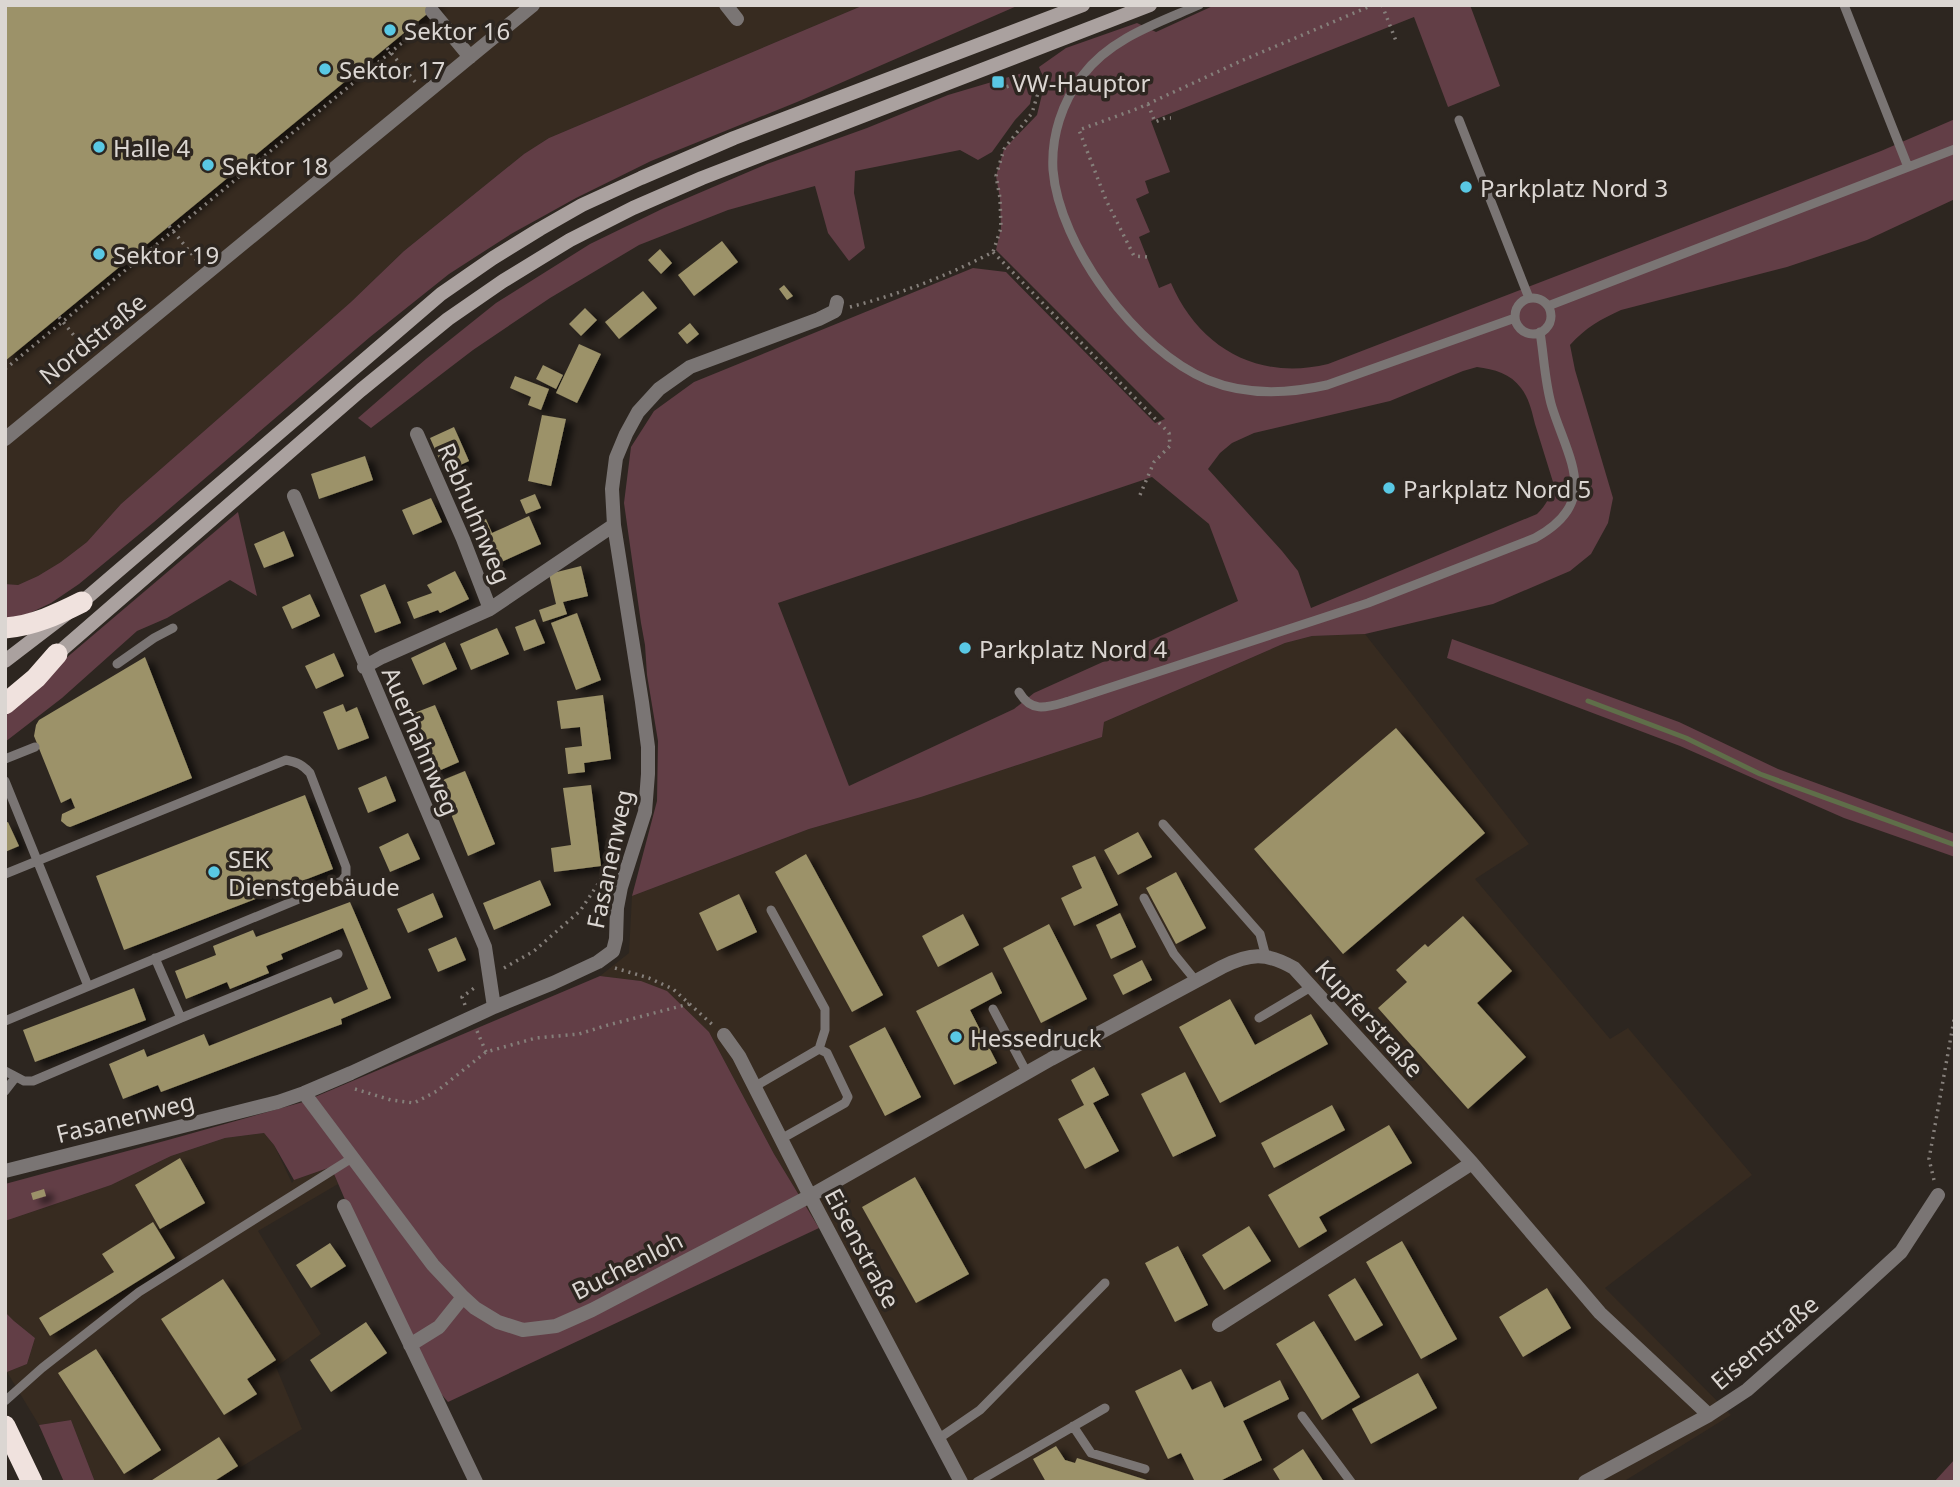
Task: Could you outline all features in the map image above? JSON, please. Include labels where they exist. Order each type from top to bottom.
[{"type":"highway","points":[[5,628],[60,614],[82,602]]},
{"type":"highway","points":[[5,704],[36,678],[57,654]]},
{"type":"highway","points":[[5,1426],[32,1482]]},
{"type":"main road","points":[[5,690],[31,668],[57,654],[360,390],[448,318],[570,240],[633,208],[702,178],[1150,5]]},
{"type":"main road","points":[[5,661],[82,602],[441,294],[540,229],[582,205],[734,138],[1080,6]]},
{"type":"street","name":"Nordstraße","points":[[5,439],[533,5]]},
{"type":"street","points":[[726,5],[737,19]]},
{"type":"street","points":[[433,13],[470,57]]},
{"type":"street","name":"Fasanenweg","points":[[5,1171],[278,1102],[304,1093],[553,983],[598,962],[612,951],[616,939],[621,887],[645,812],[649,774],[648,747],[614,525],[612,489],[616,458],[638,412],[659,389],[690,367],[819,319],[836,307]]},
{"type":"street","name":"Rebhuhnweg","points":[[417,434],[490,609]]},
{"type":"street","name":"Auerhahnweg","points":[[293,496],[485,947],[494,1007]]},
{"type":"street","points":[[364,667],[490,609],[614,525]]},
{"type":"street","points":[[810,1196],[1196,981],[1241,958],[1259,955],[1266,957]]},
{"type":"street","name":"Kupferstraße","points":[[1266,957],[1294,968],[1472,1163],[1600,1314],[1709,1415]]},
{"type":"street","name":"Eisenstraße","points":[[724,1035],[739,1056],[961,1482]]},
{"type":"street","name":"Buchenloh","points":[[304,1093],[433,1265],[463,1297],[485,1315],[523,1330],[556,1326],[592,1310],[810,1196]]},
{"type":"street","points":[[1219,1325],[1472,1163]]},
{"type":"street","name":"Eisenstraße","points":[[1585,1482],[1709,1415],[1747,1390],[1901,1251],[1938,1195]]},
{"type":"street","points":[[344,1206],[476,1482]]},
{"type":"street","points":[[410,1345],[439,1327],[463,1297]]},
{"type":"lane","points":[[1199,5],[1136,33],[1099,58],[1083,74],[1070,94],[1053,145],[1057,194],[1068,226],[1102,287],[1133,326],[1182,367],[1208,380],[1254,392],[1279,393],[1327,385],[1515,318]]},
{"type":"lane","points":[[1844,5],[1908,167]]},
{"type":"lane","points":[[1459,120],[1529,298]]},
{"type":"lane","points":[[1548,306],[1955,149]]},
{"type":"lane","points":[[1529,298],[1539,299],[1548,306],[1551,314],[1547,327],[1540,332],[1527,333],[1521,329],[1515,318],[1520,304],[1529,298]]},
{"type":"lane","points":[[1019,692],[1024,701],[1041,708],[1060,704],[1368,603],[1552,529],[1569,508],[1576,482],[1574,467],[1552,405],[1540,332]]},
{"type":"lane","points":[[117,664],[173,628]]},
{"type":"lane","points":[[5,760],[35,747]]},
{"type":"lane","points":[[5,874],[286,760],[304,766],[310,773],[346,867],[346,875],[342,881],[5,1021]]},
{"type":"lane","points":[[5,781],[88,986]]},
{"type":"lane","points":[[1163,824],[1260,934],[1266,957]]},
{"type":"lane","points":[[1144,898],[1174,954],[1196,981]]},
{"type":"lane","points":[[754,1087],[819,1049],[825,1030],[825,1009],[771,909]]},
{"type":"lane","points":[[5,1071],[15,1078],[33,1081],[338,954]]},
{"type":"lane","points":[[155,958],[180,1018]]},
{"type":"lane","points":[[1259,1018],[1311,987]]},
{"type":"lane","points":[[993,1009],[1027,1073]]},
{"type":"lane","points":[[781,1139],[845,1103],[848,1097],[827,1053],[819,1049]]},
{"type":"lane","points":[[5,1091],[15,1078]]},
{"type":"lane","points":[[5,1401],[42,1368],[139,1292],[352,1158]]},
{"type":"lane","points":[[938,1439],[980,1410],[1105,1283]]},
{"type":"lane","points":[[977,1482],[1105,1408]]},
{"type":"lane","points":[[1302,1416],[1351,1482]]},
{"type":"lane","points":[[1073,1426],[1091,1453],[1145,1469]]},
{"type":"path","points":[[1147,257],[1134,256],[1106,200],[1079,130],[1148,104],[1373,5]]},
{"type":"path","points":[[1382,5],[1396,41]]},
{"type":"path","points":[[5,369],[391,52],[433,13]]},
{"type":"path","points":[[387,48],[425,94]]},
{"type":"path","points":[[836,307],[905,291],[962,269],[993,252],[1001,228],[996,176],[1004,149],[1032,113],[1041,83],[1037,75],[1003,88],[1002,85]]},
{"type":"path","points":[[1148,104],[1154,122],[1171,118]]},
{"type":"path","points":[[275,139],[279,144]]},
{"type":"path","points":[[169,226],[207,273]]},
{"type":"path","points":[[993,252],[1169,433],[1170,446],[1154,462],[1140,495]]},
{"type":"path","points":[[58,317],[97,363]]},
{"type":"path","points":[[489,977],[534,951],[580,911],[611,864],[634,847]]},
{"type":"path","points":[[598,962],[649,978],[673,989],[724,1035]]},
{"type":"path","points":[[332,1081],[391,1100],[414,1103],[437,1091],[486,1052],[536,1038],[579,1034],[689,1004]]},
{"type":"path","points":[[1938,1195],[1929,1159],[1955,1014]]},
{"type":"shaded area","points":[[5,5],[864,5],[549,138],[524,154],[404,251],[351,302],[121,504],[87,542],[61,562],[18,585],[5,584]]},
{"type":"shaded area","points":[[864,5],[1019,5],[797,102],[651,161],[511,234],[449,274],[370,337],[79,584],[51,603],[30,613],[5,620],[5,584],[18,585],[38,576],[87,542],[121,504],[351,302],[404,251],[524,154],[549,138]]},
{"type":"shaded area","points":[[1215,5],[1470,5],[1500,86],[1448,107],[1414,17],[1151,121],[1170,172],[1145,181],[1149,193],[1136,199],[1150,232],[1139,237],[1159,288],[1171,283],[1183,306],[1215,342],[1255,363],[1278,368],[1328,364],[1881,151],[1955,119],[1955,199],[1867,240],[1787,267],[1621,310],[1594,324],[1576,339],[1570,345],[1575,370],[1613,498],[1608,523],[1591,554],[1570,571],[1493,604],[1365,634],[1312,636],[1285,643],[1104,722],[1102,737],[921,797],[809,829],[632,896],[657,801],[658,741],[624,503],[631,447],[654,411],[694,382],[973,268],[1006,272],[1155,423],[1165,419],[996,250],[1001,228],[996,176],[1004,149],[1037,115],[1045,82],[1039,67],[1066,48],[1137,23],[1156,32]],"holes":[[[1477,367],[1507,376],[1517,383],[1526,396],[1553,482],[1546,503],[1537,514],[1311,608],[1298,571],[1208,469],[1232,443],[1254,433],[1390,401]],[[1152,477],[1209,524],[1238,601],[1034,693],[1014,709],[849,786],[778,603]]]},
{"type":"shaded area","points":[[1026,72],[1034,83],[1030,104],[992,152],[978,160],[960,150],[855,171],[854,193],[865,248],[849,261],[828,233],[815,186],[728,210],[639,245],[550,298],[473,350],[371,428],[358,418],[496,303],[590,244],[664,208],[767,164],[948,95]]},
{"type":"shaded area","points":[[238,512],[257,596],[230,580],[167,618],[137,631],[62,698],[5,742],[5,710]]},
{"type":"shaded area","points":[[1365,634],[1529,844],[1475,879],[1610,1039],[1628,1028],[1752,1175],[1605,1288],[1731,1415],[1623,1482],[955,1482],[819,1228],[774,1154],[709,1032],[641,981],[600,976],[629,953],[632,896],[809,829],[921,797],[1102,737],[1104,722],[1285,643],[1312,636]]},
{"type":"shaded area","points":[[1452,639],[1679,722],[1778,769],[1955,834],[1955,857],[1844,818],[1680,746],[1447,658]]},
{"type":"shaded area","points":[[600,976],[641,981],[667,991],[709,1032],[774,1154],[819,1228],[448,1402],[415,1363],[331,1167],[294,1180],[264,1133],[225,1138],[171,1156],[111,1185],[5,1221],[5,1184],[303,1102]]},
{"type":"shaded area","points":[[264,1133],[274,1145],[292,1183],[331,1167],[338,1184],[258,1231],[321,1334],[276,1367],[302,1429],[217,1482],[95,1482],[71,1420],[39,1425],[7,1372],[27,1364],[35,1338],[5,1312],[5,1221],[111,1185],[171,1156],[225,1138]]},
{"type":"shaded area","points":[[5,1312],[35,1338],[27,1364],[7,1372],[5,1368]]},
{"type":"shaded area","points":[[71,1420],[95,1482],[64,1482],[39,1425]]},
{"type":"shaded area","points":[[1955,1459],[1955,1482],[1934,1482]]},
{"type":"building","name":"Halle 4","points":[[5,5],[438,5],[5,361]]},
{"type":"building","points":[[722,241],[738,262],[694,296],[678,275]]},
{"type":"building","points":[[660,249],[672,263],[661,274],[648,260]]},
{"type":"building","points":[[784,285],[793,296],[787,300],[779,289]]},
{"type":"building","points":[[643,291],[657,308],[619,339],[605,322]]},
{"type":"building","points":[[585,308],[597,320],[581,336],[569,324]]},
{"type":"building","points":[[690,323],[699,334],[687,344],[678,333]]},
{"type":"building","points":[[579,344],[601,354],[577,403],[556,393]]},
{"type":"building","points":[[543,365],[563,375],[556,389],[536,379]]},
{"type":"building","points":[[515,376],[549,389],[541,410],[528,405],[531,397],[510,388]]},
{"type":"building","points":[[542,415],[566,419],[551,486],[528,481]]},
{"type":"building","points":[[454,427],[469,461],[445,472],[430,438]]},
{"type":"building","points":[[365,456],[373,480],[319,499],[311,474]]},
{"type":"building","points":[[535,494],[541,508],[526,514],[520,500]]},
{"type":"building","points":[[431,498],[442,522],[413,535],[402,510]]},
{"type":"building","points":[[529,516],[541,544],[488,568],[470,527],[486,519],[492,533]]},
{"type":"building","points":[[284,531],[294,556],[264,568],[254,544]]},
{"type":"building","points":[[581,566],[588,596],[563,602],[567,614],[543,622],[539,610],[556,604],[549,574]]},
{"type":"building","points":[[455,571],[469,599],[440,613],[438,610],[414,619],[407,602],[432,593],[427,585]]},
{"type":"building","points":[[385,584],[401,623],[375,633],[360,595]]},
{"type":"building","points":[[310,594],[320,616],[292,629],[282,607]]},
{"type":"building","points":[[577,613],[601,680],[576,690],[551,623]]},
{"type":"building","points":[[535,619],[545,643],[524,651],[515,627]]},
{"type":"building","points":[[497,628],[509,654],[471,670],[460,644]]},
{"type":"building","points":[[445,642],[457,669],[423,685],[411,658]]},
{"type":"building","points":[[334,653],[344,676],[316,689],[305,666]]},
{"type":"building","points":[[145,657],[192,778],[67,826],[61,821],[62,814],[75,808],[71,798],[61,803],[34,736],[36,725],[39,720]]},
{"type":"building","points":[[603,695],[611,759],[584,763],[585,772],[568,774],[565,748],[582,746],[580,727],[561,729],[557,701]]},
{"type":"building","points":[[343,704],[346,712],[357,707],[369,738],[338,750],[323,712]]},
{"type":"building","points":[[435,705],[459,762],[434,773],[409,715]]},
{"type":"building","points":[[1396,728],[1485,833],[1343,954],[1254,849]]},
{"type":"building","points":[[465,771],[495,844],[468,856],[438,782]]},
{"type":"building","points":[[386,776],[396,801],[368,813],[358,788]]},
{"type":"building","points":[[591,785],[601,866],[554,872],[551,848],[571,845],[563,788]]},
{"type":"building","name":"SEK Dienstgebäude","points":[[305,795],[333,869],[124,950],[96,876]]},
{"type":"building","points":[[8,822],[19,846],[5,852],[5,823]]},
{"type":"building","points":[[1138,832],[1152,857],[1118,875],[1104,850]]},
{"type":"building","points":[[408,833],[420,859],[390,872],[379,847]]},
{"type":"building","points":[[806,854],[883,995],[852,1012],[775,872]]},
{"type":"building","points":[[1095,856],[1118,905],[1074,926],[1061,898],[1082,888],[1072,866]]},
{"type":"building","points":[[1176,872],[1206,928],[1176,944],[1146,888]]},
{"type":"building","points":[[540,880],[551,905],[494,930],[483,903]]},
{"type":"building","points":[[433,893],[443,917],[408,933],[397,909]]},
{"type":"building","points":[[739,894],[757,932],[717,951],[699,913]]},
{"type":"building","points":[[350,902],[391,998],[341,1019],[342,1024],[161,1092],[158,1085],[123,1099],[109,1064],[144,1049],[147,1057],[204,1034],[209,1046],[331,997],[334,1004],[368,989],[343,928],[281,954],[283,959],[266,966],[269,973],[230,989],[227,982],[186,999],[175,971],[216,955],[213,946],[253,930],[256,937]]},
{"type":"building","points":[[1120,913],[1136,947],[1111,959],[1096,925]]},
{"type":"building","points":[[963,914],[979,945],[938,967],[922,936]]},
{"type":"building","points":[[1463,916],[1512,971],[1477,1003],[1526,1057],[1468,1109],[1378,1008],[1407,982],[1396,970],[1425,944],[1428,947]]},
{"type":"building","points":[[1049,924],[1087,999],[1041,1023],[1003,948]]},
{"type":"building","points":[[456,937],[466,960],[438,972],[428,949]]},
{"type":"building","points":[[1142,960],[1152,980],[1123,995],[1113,975]]},
{"type":"building","name":"Hessedruck","points":[[992,972],[1002,993],[970,1010],[997,1063],[954,1085],[916,1011]]},
{"type":"building","points":[[134,988],[146,1020],[35,1062],[23,1030]]},
{"type":"building","points":[[1230,999],[1255,1045],[1311,1014],[1328,1044],[1220,1103],[1179,1027]]},
{"type":"building","points":[[885,1027],[921,1097],[885,1116],[849,1046]]},
{"type":"building","points":[[1094,1067],[1109,1095],[1093,1103],[1119,1151],[1085,1169],[1058,1119],[1084,1105],[1071,1080]]},
{"type":"building","points":[[1185,1072],[1216,1136],[1173,1157],[1141,1094]]},
{"type":"building","points":[[1332,1105],[1345,1130],[1274,1168],[1261,1143]]},
{"type":"building","points":[[1389,1125],[1412,1163],[1319,1217],[1327,1231],[1299,1248],[1268,1195]]},
{"type":"building","points":[[180,1158],[205,1203],[160,1229],[135,1185]]},
{"type":"building","points":[[915,1177],[969,1274],[916,1303],[862,1207]]},
{"type":"building","points":[[44,1189],[46,1196],[33,1200],[31,1193]]},
{"type":"building","points":[[153,1222],[175,1258],[50,1336],[39,1318],[114,1272],[102,1254]]},
{"type":"building","points":[[1249,1226],[1271,1261],[1224,1290],[1202,1255]]},
{"type":"building","points":[[1402,1241],[1457,1339],[1421,1359],[1366,1262]]},
{"type":"building","points":[[330,1243],[346,1266],[311,1288],[296,1265]]},
{"type":"building","points":[[1178,1246],[1208,1305],[1175,1322],[1145,1263]]},
{"type":"building","points":[[1355,1278],[1383,1325],[1355,1341],[1328,1295]]},
{"type":"building","points":[[223,1279],[276,1360],[247,1379],[257,1394],[224,1415],[161,1319]]},
{"type":"building","points":[[1547,1288],[1571,1328],[1523,1357],[1499,1317]]},
{"type":"building","points":[[1314,1321],[1360,1397],[1322,1420],[1276,1344]]},
{"type":"building","points":[[366,1322],[387,1353],[331,1392],[310,1360]]},
{"type":"building","points":[[96,1349],[161,1450],[124,1474],[58,1373]]},
{"type":"building","points":[[1181,1369],[1192,1390],[1211,1381],[1224,1408],[1280,1380],[1289,1399],[1243,1421],[1262,1460],[1218,1482],[1195,1482],[1181,1453],[1168,1459],[1135,1391]]},
{"type":"building","points":[[1418,1373],[1437,1408],[1371,1444],[1352,1409]]},
{"type":"building","points":[[219,1437],[238,1466],[213,1482],[149,1482]]},
{"type":"building","points":[[1056,1446],[1065,1460],[1075,1463],[1077,1458],[1153,1482],[1046,1482],[1033,1459]]},
{"type":"building","points":[[1303,1449],[1324,1482],[1281,1482],[1273,1469]]},
{"type":"waterway","points":[[1588,701],[1686,738],[1760,774],[1955,845]]},
{"type":"place","name":"Sektor 16","points":[[390,30]]},
{"type":"place","name":"Sektor 17","points":[[325,69]]},
{"type":"place","name":"VW-Hauptor","points":[[998,82]]},
{"type":"place","name":"Halle 4","points":[[99,147]]},
{"type":"place","name":"Sektor 18","points":[[208,165]]},
{"type":"place","name":"Parkplatz Nord 3","points":[[1466,187]]},
{"type":"place","name":"Sektor 19","points":[[99,254]]},
{"type":"place","name":"Parkplatz Nord 5","points":[[1389,488]]},
{"type":"place","name":"Parkplatz Nord 4","points":[[965,648]]},
{"type":"place","name":"SEK Dienstgebäude","points":[[214,872]]},
{"type":"place","name":"Hessedruck","points":[[956,1037]]}]
